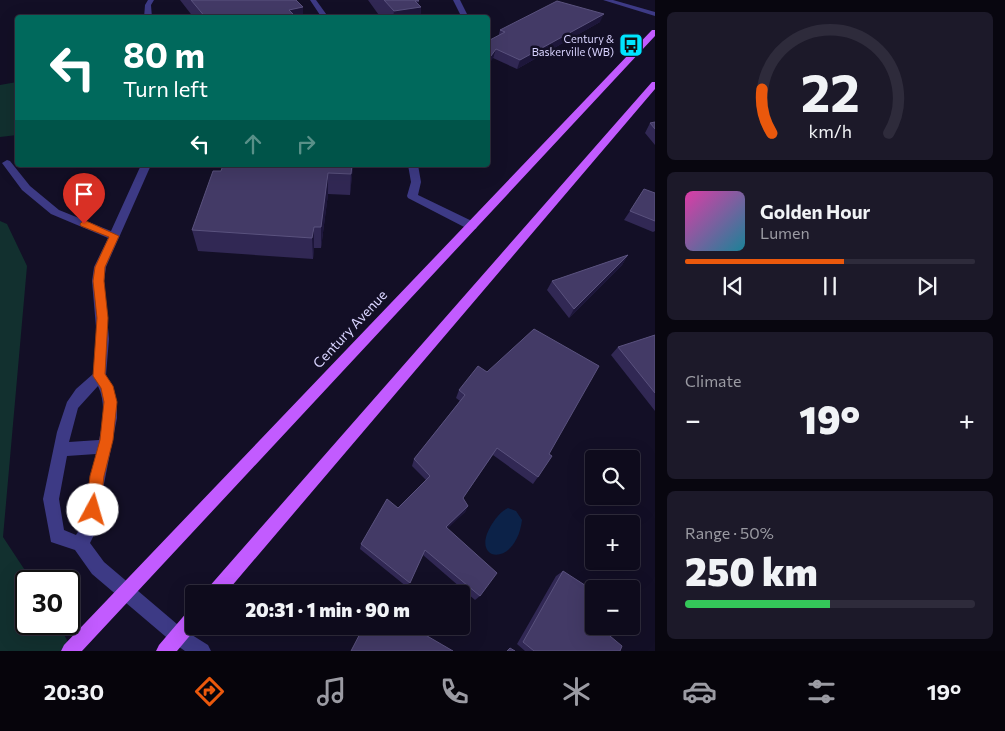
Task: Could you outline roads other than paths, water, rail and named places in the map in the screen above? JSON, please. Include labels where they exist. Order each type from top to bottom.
[{"type":"main road","name":"Century Avenue","points":[[70,651],[655,32]]},
{"type":"main road","points":[[222,585],[655,84]]},
{"type":"main road","points":[[165,651],[185,628]]},
{"type":"street","points":[[148,15],[148,6],[151,0]]},
{"type":"street","points":[[313,0],[324,15]]},
{"type":"street","points":[[456,0],[465,15]]},
{"type":"street","points":[[606,0],[655,14]]},
{"type":"street","points":[[7,163],[26,188],[55,212],[114,236]]},
{"type":"street","points":[[80,544],[92,524],[94,495],[105,447],[111,402],[107,386],[99,376],[102,318],[98,281],[100,267],[145,167]]},
{"type":"street","points":[[413,167],[416,182],[412,196],[472,226]]},
{"type":"street","points":[[99,376],[81,393],[72,406],[60,449],[51,499],[57,536],[80,544],[98,568],[178,636],[202,651]]},
{"type":"street","points":[[60,449],[105,447]]},
{"type":"water","points":[[508,508],[516,511],[522,520],[518,536],[511,547],[504,553],[496,555],[489,552],[486,546],[486,537],[497,517]]},
{"type":"place","name":"Century & Baskerville (WB)","points":[[631,45]]}]
